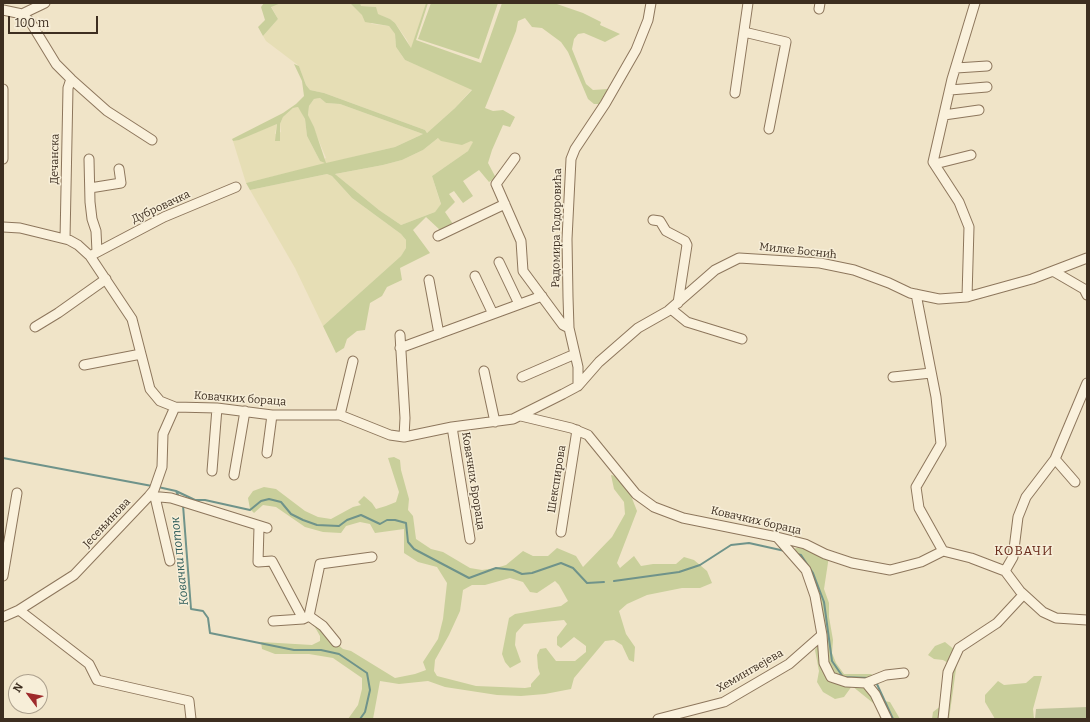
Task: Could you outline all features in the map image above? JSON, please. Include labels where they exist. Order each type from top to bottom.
[{"type":"street","points":[[22,14],[44,3]]},
{"type":"street","name":"Радомира Тодоровића","points":[[578,386],[578,367],[569,328],[567,239],[570,159],[636,50],[648,20],[651,3]]},
{"type":"street","points":[[736,93],[748,3]]},
{"type":"street","points":[[967,297],[969,226],[958,202],[934,162],[936,146],[950,90],[975,3]]},
{"type":"street","points":[[3,10],[22,14],[31,23],[56,64],[71,79],[107,111],[152,140]]},
{"type":"street","points":[[744,32],[786,42],[769,129]]},
{"type":"street","points":[[956,68],[987,66]]},
{"type":"street","name":"Дечанска","points":[[65,239],[68,88],[71,79]]},
{"type":"street","points":[[950,90],[987,87]]},
{"type":"street","points":[[3,89],[3,159]]},
{"type":"street","points":[[944,115],[979,110]]},
{"type":"street","points":[[935,164],[971,155]]},
{"type":"street","points":[[515,158],[496,184],[521,241],[523,271],[563,325],[569,328]]},
{"type":"street","points":[[89,159],[92,219],[96,231],[93,254]]},
{"type":"street","points":[[90,188],[121,183],[119,169]]},
{"type":"street","name":"Дубровачка","points":[[93,254],[164,217],[236,187]]},
{"type":"street","points":[[438,236],[505,204]]},
{"type":"street","points":[[653,220],[660,221],[666,231],[685,241],[687,245],[678,303]]},
{"type":"street","name":"Ковачких бораца","points":[[3,227],[20,228],[65,239],[93,254],[106,279],[132,319],[147,380],[154,397],[175,407],[217,408],[272,415],[340,415],[386,434],[404,437],[452,427],[495,422],[522,416],[578,386]]},
{"type":"street","name":"Милке Боснић","points":[[578,386],[600,362],[638,328],[671,309],[715,270],[739,258],[820,263],[854,270],[916,294],[939,299],[967,297],[1032,279],[1087,258]]},
{"type":"street","points":[[499,262],[519,304]]},
{"type":"street","points":[[1053,271],[1084,289],[1087,295]]},
{"type":"street","points":[[475,276],[494,314]]},
{"type":"street","points":[[35,327],[58,314],[106,279]]},
{"type":"street","points":[[429,280],[439,334]]},
{"type":"street","points":[[916,294],[936,397],[941,444],[916,487],[918,508],[943,551],[972,558],[1005,571],[1023,595],[1034,606],[1052,616],[1087,620]]},
{"type":"street","points":[[400,348],[542,296]]},
{"type":"street","points":[[671,309],[686,322],[742,339]]},
{"type":"street","points":[[400,335],[405,418],[404,437]]},
{"type":"street","points":[[84,365],[141,354]]},
{"type":"street","points":[[522,377],[575,354]]},
{"type":"street","points":[[340,415],[353,361]]},
{"type":"street","points":[[484,371],[495,422]]},
{"type":"street","points":[[893,377],[931,373]]},
{"type":"street","points":[[1005,571],[1013,557],[1018,517],[1026,497],[1055,459],[1087,387]]},
{"type":"street","name":"Јесењинова","points":[[3,617],[19,610],[74,575],[153,494],[162,467],[164,434],[175,407]]},
{"type":"street","points":[[212,471],[217,408]]},
{"type":"street","points":[[234,475],[245,411]]},
{"type":"street","points":[[266,453],[272,415]]},
{"type":"street","name":"Ковачких бораца","points":[[522,416],[577,430],[588,435],[636,494],[654,508],[683,518],[805,544],[825,554],[852,563],[890,570],[921,562],[943,551]]},
{"type":"street","name":"Ковачких Брораца","points":[[452,427],[470,539]]},
{"type":"street","name":"Шекспирова","points":[[561,532],[577,430]]},
{"type":"street","points":[[1055,459],[1075,482]]},
{"type":"street","points":[[3,576],[6,540],[16,493]]},
{"type":"street","points":[[170,561],[153,494],[263,527],[258,562],[272,561],[306,617],[323,626],[336,642]]},
{"type":"street","points":[[777,537],[806,570],[815,596],[822,635],[824,663],[831,677],[846,682],[866,683],[886,675],[904,673]]},
{"type":"street","points":[[306,617],[320,564],[372,557]]},
{"type":"street","points":[[943,719],[948,672],[959,648],[997,622],[1023,595]]},
{"type":"street","points":[[19,610],[88,664],[97,680],[189,701],[191,719]]},
{"type":"street","points":[[273,621],[306,617]]},
{"type":"street","name":"Хемингвејева","points":[[658,719],[724,702],[790,664],[822,635]]},
{"type":"street","points":[[866,683],[875,694],[887,719]]},
{"type":"shaded area","points":[[281,3],[350,3],[372,24],[389,26],[395,34],[396,47],[405,60],[472,89],[455,108],[427,133],[425,130],[324,93],[310,90],[306,85],[299,66],[266,41],[263,36],[278,19],[271,6]]},
{"type":"shaded area","points":[[360,3],[426,3],[411,49],[407,40],[395,23],[390,19],[377,14],[375,7],[361,6]]},
{"type":"shaded area","points":[[320,98],[326,103],[340,104],[423,134],[395,147],[246,183],[233,141],[277,124],[275,134],[281,132],[280,124],[283,117],[293,108],[298,107],[301,111],[305,119],[307,136],[320,161],[326,158],[308,115],[309,106],[314,99]]},
{"type":"shaded area","points":[[438,138],[474,142],[468,151],[432,176],[441,205],[435,212],[401,225],[379,210],[335,174],[402,160],[423,150]]},
{"type":"shaded area","points":[[327,174],[332,176],[352,198],[401,234],[406,240],[406,248],[401,256],[323,326],[295,268],[250,190]]},
{"type":"green space","points":[[264,3],[281,3],[271,7],[278,19],[263,36],[258,27],[265,20],[261,7]]},
{"type":"green space","points":[[350,3],[360,3],[361,6],[376,7],[378,14],[395,23],[411,48],[426,3],[428,3],[416,40],[481,63],[502,3],[554,3],[583,13],[601,22],[600,25],[620,34],[605,42],[584,33],[578,34],[574,39],[572,49],[586,84],[593,90],[608,89],[599,104],[594,104],[588,99],[568,52],[561,42],[542,28],[532,27],[525,18],[518,21],[516,31],[485,108],[493,111],[503,110],[515,117],[510,127],[503,125],[492,150],[488,163],[496,178],[489,182],[479,170],[463,181],[473,196],[463,203],[454,191],[449,194],[455,202],[445,212],[453,224],[440,230],[426,217],[413,230],[430,253],[400,268],[402,280],[387,287],[382,296],[370,303],[365,330],[357,331],[347,339],[344,348],[336,353],[323,326],[401,256],[406,248],[406,240],[401,234],[352,198],[332,176],[327,174],[250,190],[246,183],[325,163],[320,161],[307,136],[305,119],[298,107],[293,108],[283,117],[280,124],[280,141],[275,141],[277,124],[239,140],[233,141],[232,139],[283,113],[304,96],[302,81],[294,64],[299,66],[306,85],[310,90],[324,93],[425,130],[427,133],[455,108],[472,90],[405,60],[396,47],[395,34],[389,26],[365,22],[362,15]],"holes":[[[320,98],[326,103],[340,104],[423,134],[395,147],[326,163],[314,127],[308,115],[309,106],[314,99]],[[438,138],[441,141],[462,145],[471,141],[473,142],[468,151],[432,176],[441,204],[435,212],[401,225],[379,210],[335,174],[402,160],[423,150]]]},
{"type":"green space","points":[[431,3],[498,3],[479,59],[418,39]]},
{"type":"green space","points":[[394,457],[400,460],[401,470],[409,499],[408,510],[413,516],[416,539],[431,549],[443,552],[470,568],[482,570],[496,568],[506,565],[523,551],[533,556],[548,556],[557,548],[576,556],[583,567],[612,537],[625,514],[624,502],[614,489],[611,475],[624,478],[637,511],[617,563],[620,568],[634,556],[641,566],[653,564],[676,564],[684,557],[694,560],[707,571],[712,583],[700,588],[682,588],[647,595],[627,604],[619,611],[626,634],[635,647],[634,662],[629,660],[622,645],[614,640],[605,641],[574,678],[571,689],[545,694],[521,696],[497,695],[445,687],[428,681],[399,684],[380,681],[373,719],[348,719],[358,705],[362,689],[362,678],[333,658],[309,654],[275,654],[262,649],[261,642],[312,645],[320,641],[320,636],[312,622],[343,649],[351,651],[395,678],[415,674],[426,670],[423,662],[438,639],[443,619],[447,583],[437,567],[418,562],[404,553],[404,529],[375,533],[370,524],[360,522],[346,526],[341,533],[323,532],[305,527],[276,507],[263,505],[254,513],[250,509],[248,498],[253,491],[264,487],[276,489],[305,511],[318,517],[331,519],[353,507],[361,505],[358,502],[364,496],[376,509],[396,502],[399,492],[388,458]],"holes":[[[510,578],[523,582],[530,592],[537,593],[555,581],[568,601],[561,606],[515,614],[509,618],[502,654],[505,662],[510,668],[521,662],[515,645],[516,633],[524,624],[564,620],[567,624],[557,637],[557,645],[561,648],[574,637],[586,646],[586,652],[575,661],[556,661],[546,648],[540,649],[537,655],[540,674],[531,684],[531,687],[525,688],[476,686],[437,676],[434,671],[435,660],[460,611],[463,590],[472,585],[485,585]]]},
{"type":"green space","points":[[805,544],[829,556],[824,589],[829,603],[829,617],[833,640],[832,653],[836,663],[844,674],[872,674],[867,683],[884,701],[890,702],[900,719],[880,719],[878,707],[852,686],[844,697],[835,699],[823,692],[817,682],[819,671],[815,650],[822,635],[806,570],[794,549]]},
{"type":"green space","points":[[945,642],[961,655],[957,662],[949,719],[932,719],[933,712],[946,702],[950,664],[943,660],[934,659],[928,655],[935,646]]},
{"type":"green space","points":[[1034,676],[1042,676],[1033,709],[1034,719],[995,719],[985,702],[985,695],[998,681],[1004,685],[1026,683]]},
{"type":"green space","points":[[1087,707],[1087,719],[1035,719],[1036,709]]},
{"type":"waterway","name":"Ковачки поток","points":[[3,458],[152,486]]},
{"type":"waterway","name":"Ковачки поток","points":[[158,487],[176,491],[179,497]]},
{"type":"waterway","points":[[176,491],[195,500],[205,500],[250,510],[261,501],[269,499],[281,502],[291,514],[317,525],[339,526],[347,520],[361,515],[380,524],[387,520],[395,520],[406,523],[408,542],[414,549],[469,578],[496,568],[513,570],[522,574],[532,573],[561,563],[573,568],[587,583],[604,582]]},
{"type":"waterway","name":"Ковачки поток","points":[[183,505],[191,609],[203,611],[208,618],[210,633],[294,650],[321,650],[339,654],[367,673],[370,690],[365,712],[360,719]]},
{"type":"waterway","points":[[614,581],[679,572],[700,565],[731,545],[749,543],[785,551]]},
{"type":"waterway","points":[[797,554],[801,555],[813,573],[824,602],[832,661],[843,677],[869,678]]},
{"type":"waterway","points":[[876,682],[893,719]]},
{"type":"district","name":"КОВАЧИ","points":[[1024,551]]}]
